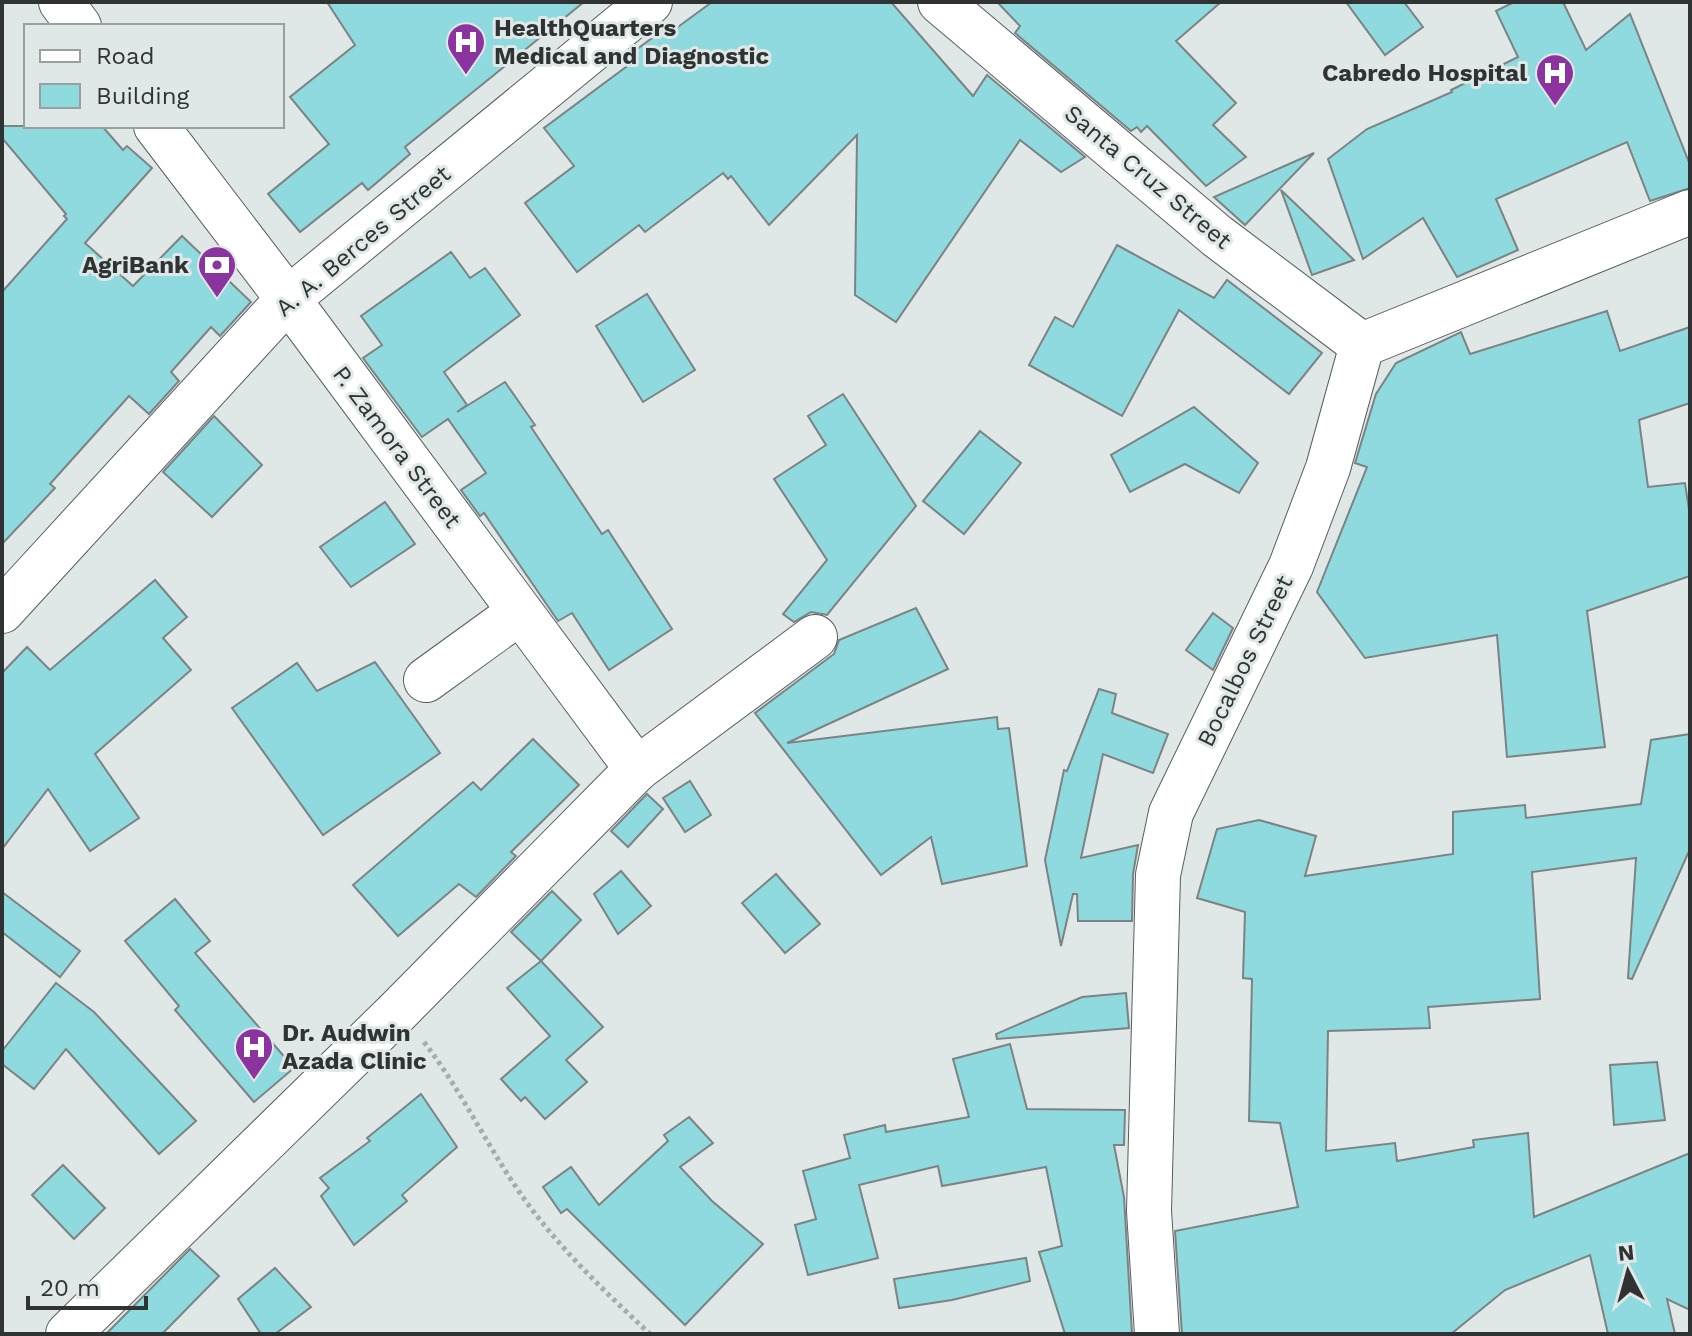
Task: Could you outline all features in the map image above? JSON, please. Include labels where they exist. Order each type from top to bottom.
[{"type":"street","points":[[61,2],[78,24]]},
{"type":"street","name":"A. A. Berces Street","points":[[2,611],[288,299],[650,2]]},
{"type":"street","name":"Santa Cruz Street","points":[[940,2],[1217,236],[1362,345]]},
{"type":"street","name":"P. Zamora Street","points":[[158,128],[637,769]]},
{"type":"street","points":[[1362,345],[1690,212]]},
{"type":"street","name":"Bocalbos Street","points":[[1157,1334],[1149,1211],[1158,875],[1171,813],[1291,566],[1318,496],[1362,345]]},
{"type":"street","points":[[426,680],[520,612]]},
{"type":"street","points":[[68,1334],[399,1010],[637,769],[815,637]]},
{"type":"path","points":[[399,1010],[447,1072],[521,1194],[592,1280],[650,1334]]},
{"type":"building","points":[[327,2],[584,2],[405,147],[410,154],[368,190],[362,183],[300,232],[268,194],[329,144],[290,97],[355,45]]},
{"type":"building","points":[[712,2],[891,2],[973,96],[987,75],[1085,157],[1061,172],[1020,140],[896,322],[855,295],[857,135],[769,225],[731,176],[728,179],[723,173],[645,232],[639,225],[577,272],[525,203],[574,166],[544,128],[638,58],[633,52],[663,30],[667,35]]},
{"type":"building","points":[[997,2],[1221,2],[1176,41],[1236,103],[1213,125],[1246,157],[1206,186],[1147,126],[1141,132],[1137,127],[1131,131],[1015,33],[1020,26]]},
{"type":"building","points":[[1346,2],[1404,2],[1423,27],[1385,55]]},
{"type":"building","points":[[1514,2],[1563,2],[1586,50],[1630,14],[1690,165],[1690,188],[1650,201],[1627,142],[1496,199],[1518,250],[1457,277],[1423,218],[1363,259],[1328,159],[1367,129],[1452,92],[1518,57],[1496,11]]},
{"type":"building","points":[[2,126],[104,128],[123,150],[127,146],[152,168],[85,243],[133,286],[182,236],[251,302],[220,336],[211,327],[171,372],[179,381],[149,414],[129,396],[50,484],[55,488],[2,544],[2,292],[67,219],[2,138]]},
{"type":"building","points":[[1314,153],[1245,225],[1214,197]]},
{"type":"building","points":[[1281,190],[1354,260],[1312,275]]},
{"type":"building","points":[[1117,245],[1214,298],[1227,280],[1322,353],[1289,394],[1179,310],[1122,416],[1029,365],[1055,317],[1073,327]]},
{"type":"building","points":[[451,252],[470,278],[485,268],[520,315],[444,372],[467,405],[457,412],[505,382],[602,534],[608,530],[672,629],[609,670],[572,613],[558,621],[484,513],[480,516],[461,490],[486,473],[448,419],[422,437],[363,358],[382,345],[361,316]]},
{"type":"building","points":[[647,294],[695,370],[643,402],[596,326]]},
{"type":"building","points":[[1607,311],[1620,351],[1690,327],[1690,403],[1639,420],[1648,487],[1685,483],[1690,516],[1690,576],[1587,611],[1605,747],[1507,757],[1497,635],[1365,658],[1317,592],[1367,467],[1355,463],[1376,394],[1396,363],[1461,332],[1470,354]]},
{"type":"building","points":[[843,394],[916,506],[827,615],[811,612],[794,622],[783,614],[827,560],[774,479],[826,445],[808,416]]},
{"type":"building","points":[[1194,407],[1258,463],[1239,493],[1185,464],[1130,492],[1111,455]]},
{"type":"building","points":[[214,416],[262,465],[212,517],[163,472]]},
{"type":"building","points":[[980,431],[1021,463],[964,534],[923,501]]},
{"type":"building","points":[[385,502],[415,544],[351,587],[320,547]]},
{"type":"building","points":[[155,580],[187,617],[163,638],[191,670],[95,754],[139,818],[90,851],[48,789],[2,849],[2,673],[27,647],[50,670]]},
{"type":"building","points":[[916,608],[948,669],[787,743],[997,717],[998,729],[1009,728],[1027,866],[942,884],[931,837],[881,875],[755,713],[834,654],[839,640]]},
{"type":"building","points":[[1213,613],[1233,628],[1213,670],[1186,650]]},
{"type":"building","points":[[375,662],[440,753],[323,835],[232,708],[297,663],[317,691]]},
{"type":"building","points":[[1099,689],[1116,694],[1112,713],[1168,734],[1153,773],[1103,754],[1081,858],[1138,845],[1133,874],[1132,921],[1078,921],[1077,894],[1073,894],[1061,946],[1045,860],[1064,770],[1067,771]]},
{"type":"building","points":[[1690,734],[1690,849],[1632,979],[1628,978],[1636,858],[1532,872],[1540,999],[1428,1007],[1430,1028],[1328,1031],[1326,1151],[1395,1143],[1397,1161],[1474,1147],[1473,1140],[1528,1133],[1534,1217],[1690,1153],[1690,1310],[1667,1299],[1675,1334],[1608,1334],[1590,1255],[1505,1290],[1451,1334],[1182,1334],[1175,1231],[1298,1207],[1280,1123],[1249,1121],[1252,979],[1243,978],[1245,912],[1197,898],[1217,829],[1259,820],[1316,836],[1305,876],[1453,854],[1453,812],[1525,805],[1526,818],[1641,804],[1651,740]]},
{"type":"building","points":[[533,739],[579,785],[511,852],[516,856],[476,897],[459,884],[398,936],[353,885],[473,782],[481,790]]},
{"type":"building","points":[[690,781],[711,815],[685,832],[663,798]]},
{"type":"building","points":[[647,794],[663,809],[628,847],[611,831]]},
{"type":"building","points":[[621,871],[651,906],[618,934],[594,894]]},
{"type":"building","points":[[776,874],[820,924],[785,953],[742,903]]},
{"type":"building","points":[[552,891],[581,920],[541,961],[511,932]]},
{"type":"building","points":[[2,892],[80,951],[60,977],[2,932]]},
{"type":"building","points":[[175,899],[210,941],[195,953],[294,1068],[254,1102],[175,1010],[179,1006],[125,941]]},
{"type":"building","points":[[541,961],[603,1027],[566,1060],[587,1082],[545,1119],[525,1097],[521,1101],[501,1079],[550,1036],[507,988]]},
{"type":"building","points":[[56,983],[94,1012],[196,1121],[159,1154],[66,1049],[34,1089],[2,1064],[2,1051]]},
{"type":"building","points":[[1126,993],[1129,1028],[997,1039],[996,1034],[1082,997]]},
{"type":"building","points":[[1010,1044],[1027,1109],[1125,1110],[1124,1145],[1114,1145],[1124,1197],[1132,1334],[1065,1334],[1039,1252],[1062,1246],[1046,1167],[942,1186],[938,1166],[859,1185],[878,1258],[808,1275],[795,1225],[816,1219],[803,1171],[850,1158],[844,1135],[885,1125],[886,1132],[969,1117],[953,1059]]},
{"type":"building","points":[[1657,1062],[1665,1120],[1614,1125],[1610,1065]]},
{"type":"building","points":[[421,1094],[457,1147],[402,1195],[407,1201],[354,1245],[321,1196],[329,1188],[320,1178],[370,1141],[367,1138]]},
{"type":"building","points":[[689,1117],[713,1143],[680,1167],[712,1201],[763,1244],[685,1325],[567,1209],[561,1213],[543,1187],[571,1167],[599,1205],[668,1141],[664,1135]]},
{"type":"building","points":[[63,1165],[105,1208],[74,1239],[32,1195]]},
{"type":"building","points":[[190,1249],[219,1276],[162,1334],[106,1334]]},
{"type":"building","points":[[1026,1258],[1030,1281],[952,1300],[899,1308],[894,1279]]},
{"type":"building","points":[[275,1268],[311,1307],[275,1334],[261,1334],[238,1299]]},
{"type":"place","name":"HealthQuarters Medical and Diagnostic","points":[[466,76]]},
{"type":"place","name":"Cabredo Hospital","points":[[1555,107]]},
{"type":"place","name":"AgriBank","points":[[217,299]]},
{"type":"place","name":"Dr. Audwin Azada Clinic","points":[[254,1081]]}]
